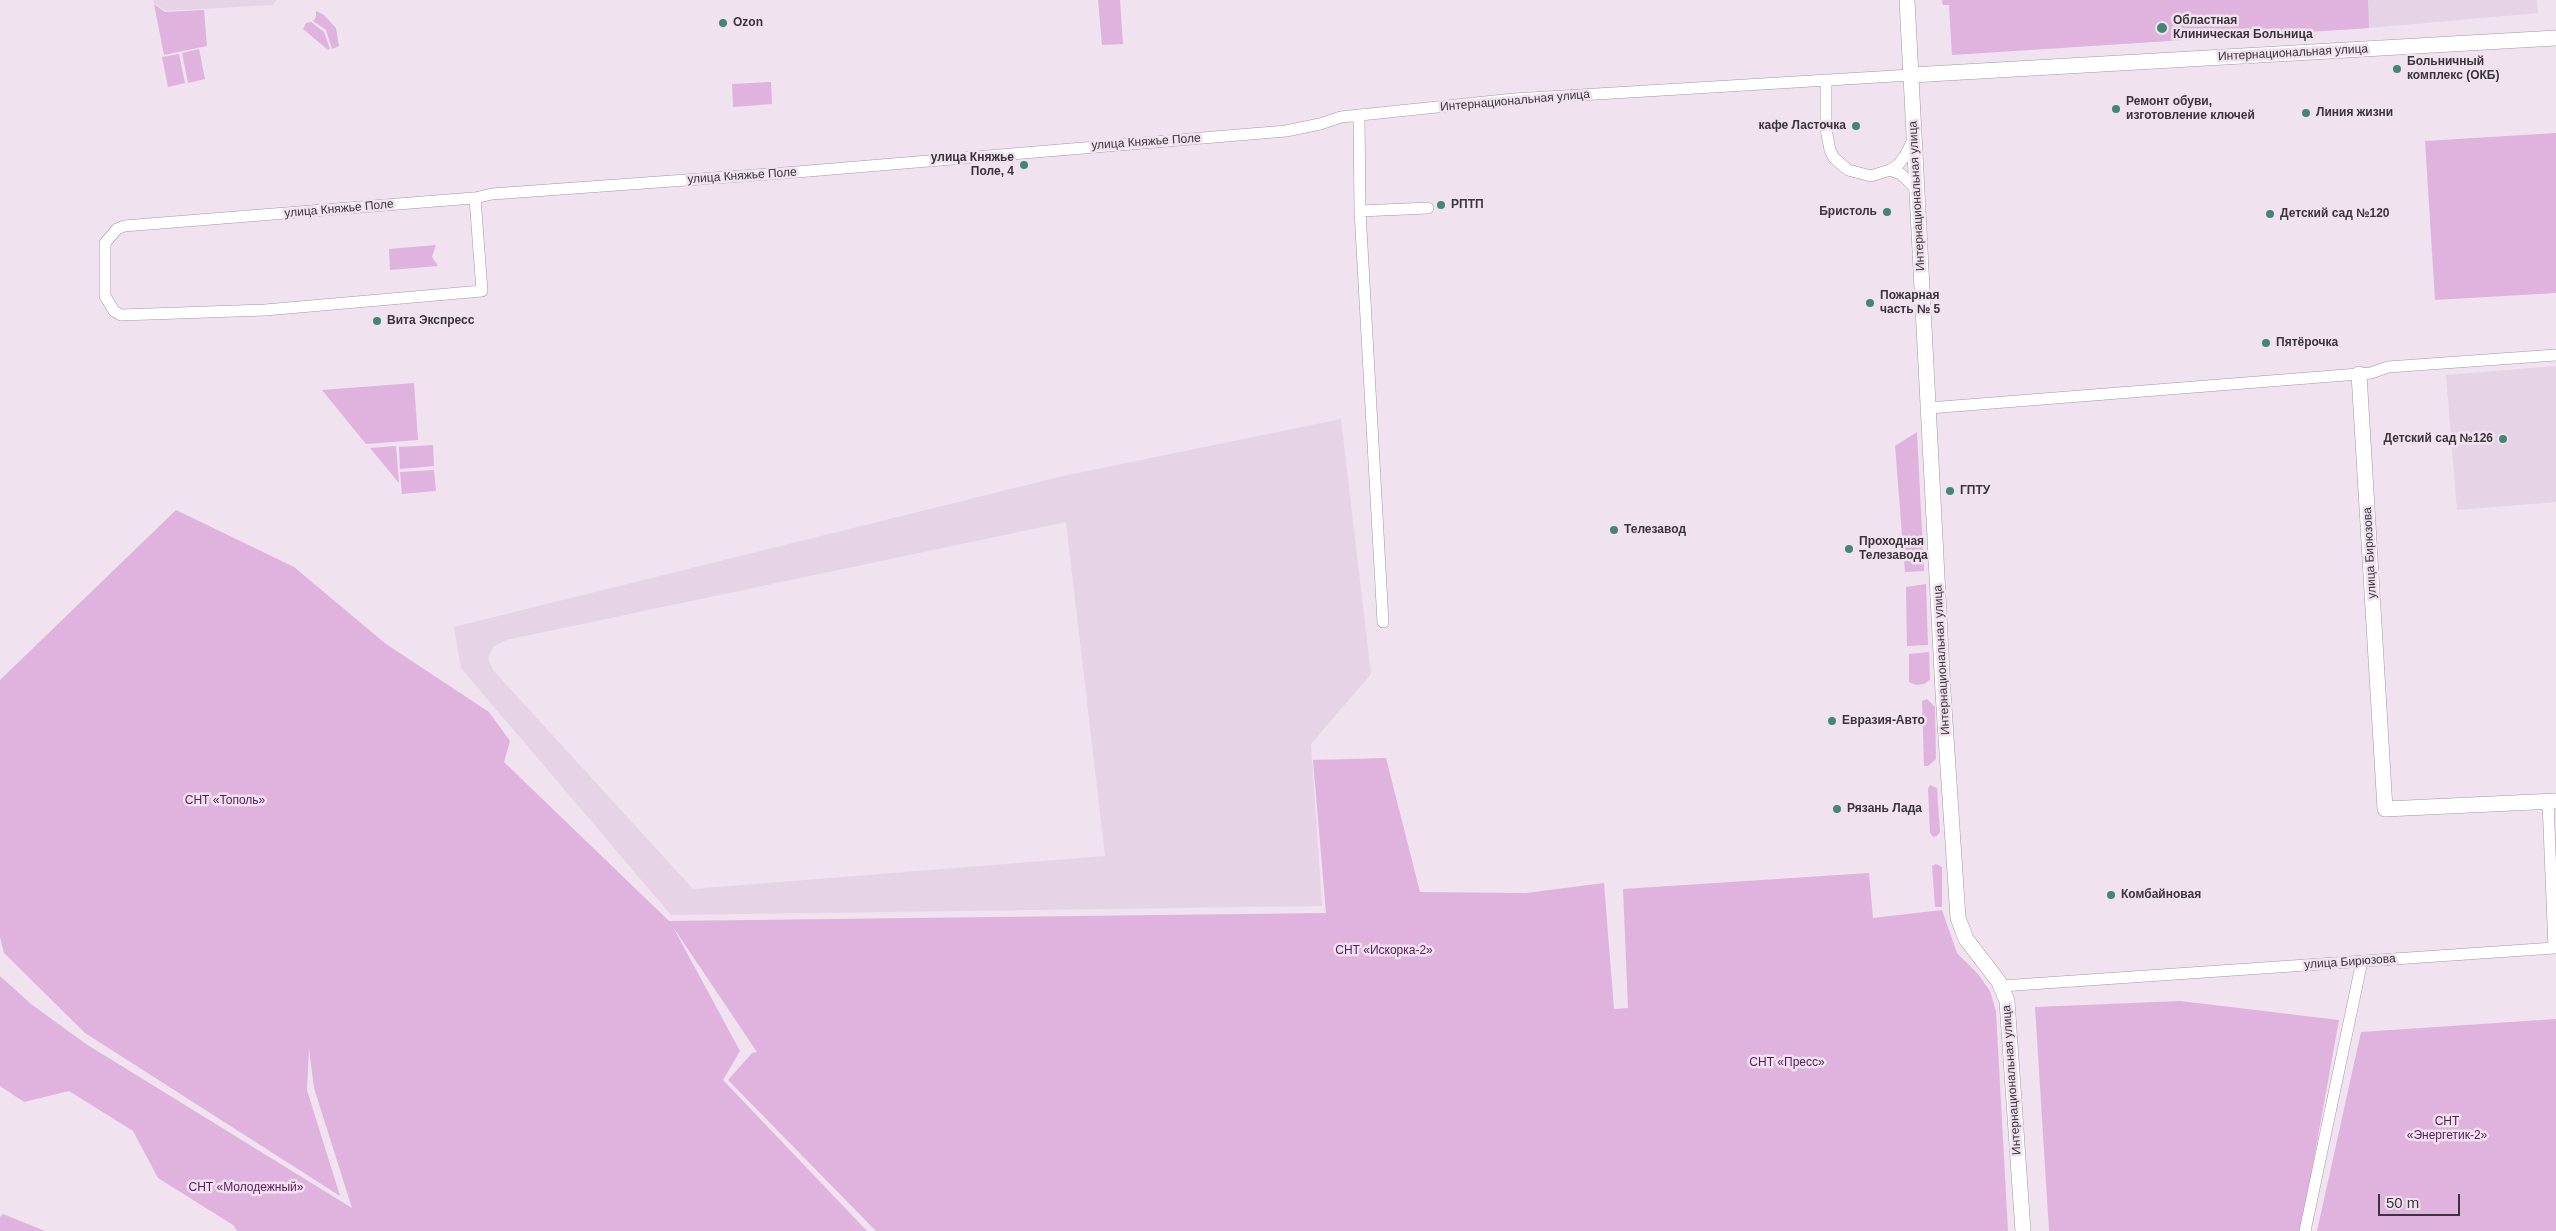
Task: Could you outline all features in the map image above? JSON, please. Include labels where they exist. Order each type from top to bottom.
[{"type":"street","points":[[1907,0],[1911,75]]},
{"type":"street","name":"Интернациональная улица","points":[[1359,115],[1514,99],[2556,38]]},
{"type":"street","name":"Интернациональная улица","points":[[1911,75],[1944,701],[1958,918],[1966,939],[2001,986],[2008,1010],[2023,1231]]},
{"type":"street","points":[[1826,80],[1826,129],[1830,150],[1834,158],[1848,170],[1870,176],[1890,170],[1898,165],[1905,156],[1914,137]]},
{"type":"street","points":[[1359,115],[1360,211],[1383,622]]},
{"type":"street","name":"улица Княжье Поле","points":[[475,198],[482,291],[283,309],[121,315],[114,311],[105,296],[105,242],[110,235],[124,226],[475,198],[492,194],[1286,132],[1340,117],[1359,115]]},
{"type":"street","points":[[1890,170],[1901,174],[1917,190]]},
{"type":"street","points":[[1360,211],[1428,208]]},
{"type":"street","points":[[1929,408],[2359,374],[2388,367],[2556,355]]},
{"type":"street","name":"улица Бирюзова","points":[[2001,986],[2554,948],[2552,801],[2385,809],[2359,374]]},
{"type":"street","points":[[2305,1231],[2362,961]]},
{"type":"shaded area","points":[[153,0],[276,0],[273,5],[166,11],[154,3]]},
{"type":"shaded area","name":"Областная Клиническая Больница","points":[[1942,0],[2537,0],[2538,13],[2369,28],[1952,55],[1949,5],[1943,5]]},
{"type":"shaded area","name":"Детский сад №126","points":[[2556,366],[2556,502],[2457,510],[2446,375]]},
{"type":"shaded area","points":[[1341,419],[1371,674],[1311,744],[1322,906],[671,915],[461,668],[454,627],[1063,476]],"holes":[[[1066,522],[1105,856],[693,889],[493,670],[488,659],[493,647],[506,640]]]},
{"type":"green space","points":[[1098,0],[1120,0],[1123,44],[1102,45]]},
{"type":"green space","name":"Областная Клиническая Больница","points":[[1942,0],[2368,0],[2369,28],[1952,55],[1949,5],[1943,5]]},
{"type":"green space","points":[[154,4],[165,12],[204,10],[207,46],[164,55]]},
{"type":"green space","points":[[316,11],[324,15],[336,28],[339,46],[332,49],[326,30],[313,21],[316,17]]},
{"type":"green space","points":[[311,22],[324,32],[330,49],[328,50],[303,29],[306,23]]},
{"type":"green space","points":[[199,49],[205,79],[188,83],[182,53]]},
{"type":"green space","points":[[179,54],[185,83],[168,87],[162,57]]},
{"type":"green space","points":[[771,82],[772,104],[733,107],[732,84]]},
{"type":"green space","points":[[2556,133],[2556,293],[2435,300],[2425,141]]},
{"type":"green space","points":[[436,245],[432,257],[438,266],[390,270],[389,249]]},
{"type":"green space","points":[[414,383],[418,440],[366,444],[322,390]]},
{"type":"green space","points":[[1917,432],[1924,571],[1905,572],[1895,446]]},
{"type":"green space","points":[[433,445],[434,466],[400,469],[399,447]]},
{"type":"green space","points":[[396,446],[399,483],[370,448]]},
{"type":"green space","points":[[434,470],[436,491],[402,494],[400,472]]},
{"type":"green space","points":[[176,510],[294,567],[386,644],[489,712],[510,741],[504,762],[669,921],[1326,913],[1313,760],[1386,758],[1420,892],[1526,893],[1604,883],[1614,1009],[1628,1008],[1623,889],[1869,873],[1873,918],[1942,910],[1957,953],[1978,974],[1990,991],[1996,1011],[2008,1231],[876,1231],[728,1080],[752,1053],[757,1052],[673,927],[740,1051],[723,1080],[867,1231],[237,1231],[233,1225],[158,1178],[133,1131],[69,1091],[24,1102],[0,1086],[0,976],[31,1004],[86,1044],[352,1208],[314,1088],[309,1049],[307,1090],[340,1196],[85,1033],[4,953],[0,937],[0,680]]},
{"type":"green space","points":[[1926,584],[1928,645],[1907,646],[1906,587]]},
{"type":"green space","points":[[1929,652],[1930,680],[1924,684],[1916,685],[1909,682],[1909,654]]},
{"type":"green space","points":[[1927,699],[1935,707],[1936,759],[1928,766],[1924,766],[1922,701]]},
{"type":"green space","points":[[1930,785],[1937,788],[1940,832],[1937,836],[1933,837],[1930,833],[1928,789]]},
{"type":"green space","points":[[1936,864],[1942,867],[1942,907],[1935,907],[1932,866]]},
{"type":"green space","points":[[2180,1001],[2339,1020],[2301,1231],[2049,1231],[2035,1007]]},
{"type":"green space","name":"СНТ «Энергетик-2»","points":[[2556,1019],[2556,1231],[2317,1231],[2361,1032]]},
{"type":"green space","points":[[3,1214],[45,1231],[0,1231],[0,1217]]},
{"type":"place","name":"Ozon","points":[[723,23]]},
{"type":"place","name":"Областная Клиническая Больница","points":[[2162,28]]},
{"type":"place","name":"Больничный комплекс (ОКБ)","points":[[2397,69]]},
{"type":"place","name":"Ремонт обуви, изготовление ключей","points":[[2116,109]]},
{"type":"place","name":"Линия жизни","points":[[2306,113]]},
{"type":"place","name":"кафе Ласточка","points":[[1856,126]]},
{"type":"place","name":"улица Княжье Поле, 4","points":[[1024,165]]},
{"type":"place","name":"РПТП","points":[[1441,205]]},
{"type":"place","name":"Бристоль","points":[[1887,212]]},
{"type":"place","name":"Детский сад №120","points":[[2270,214]]},
{"type":"place","name":"Пожарная часть № 5","points":[[1870,303]]},
{"type":"place","name":"Вита Экспресс","points":[[377,321]]},
{"type":"place","name":"Пятёрочка","points":[[2266,343]]},
{"type":"place","name":"Детский сад №126","points":[[2503,439]]},
{"type":"place","name":"ГПТУ","points":[[1950,491]]},
{"type":"place","name":"Телезавод","points":[[1614,530]]},
{"type":"place","name":"Проходная Телезавода","points":[[1849,549]]},
{"type":"place","name":"Евразия-Авто","points":[[1832,721]]},
{"type":"place","name":"Рязань Лада","points":[[1837,809]]},
{"type":"place","name":"Комбайновая","points":[[2111,895]]},
{"type":"park label","name":"СНТ «Тополь»","points":[[225,801]]},
{"type":"park label","name":"СНТ «Искорка-2»","points":[[1384,951]]},
{"type":"park label","name":"СНТ «Пресс»","points":[[1787,1063]]},
{"type":"park label","name":"СНТ «Молодежный»","points":[[246,1188]]}]
